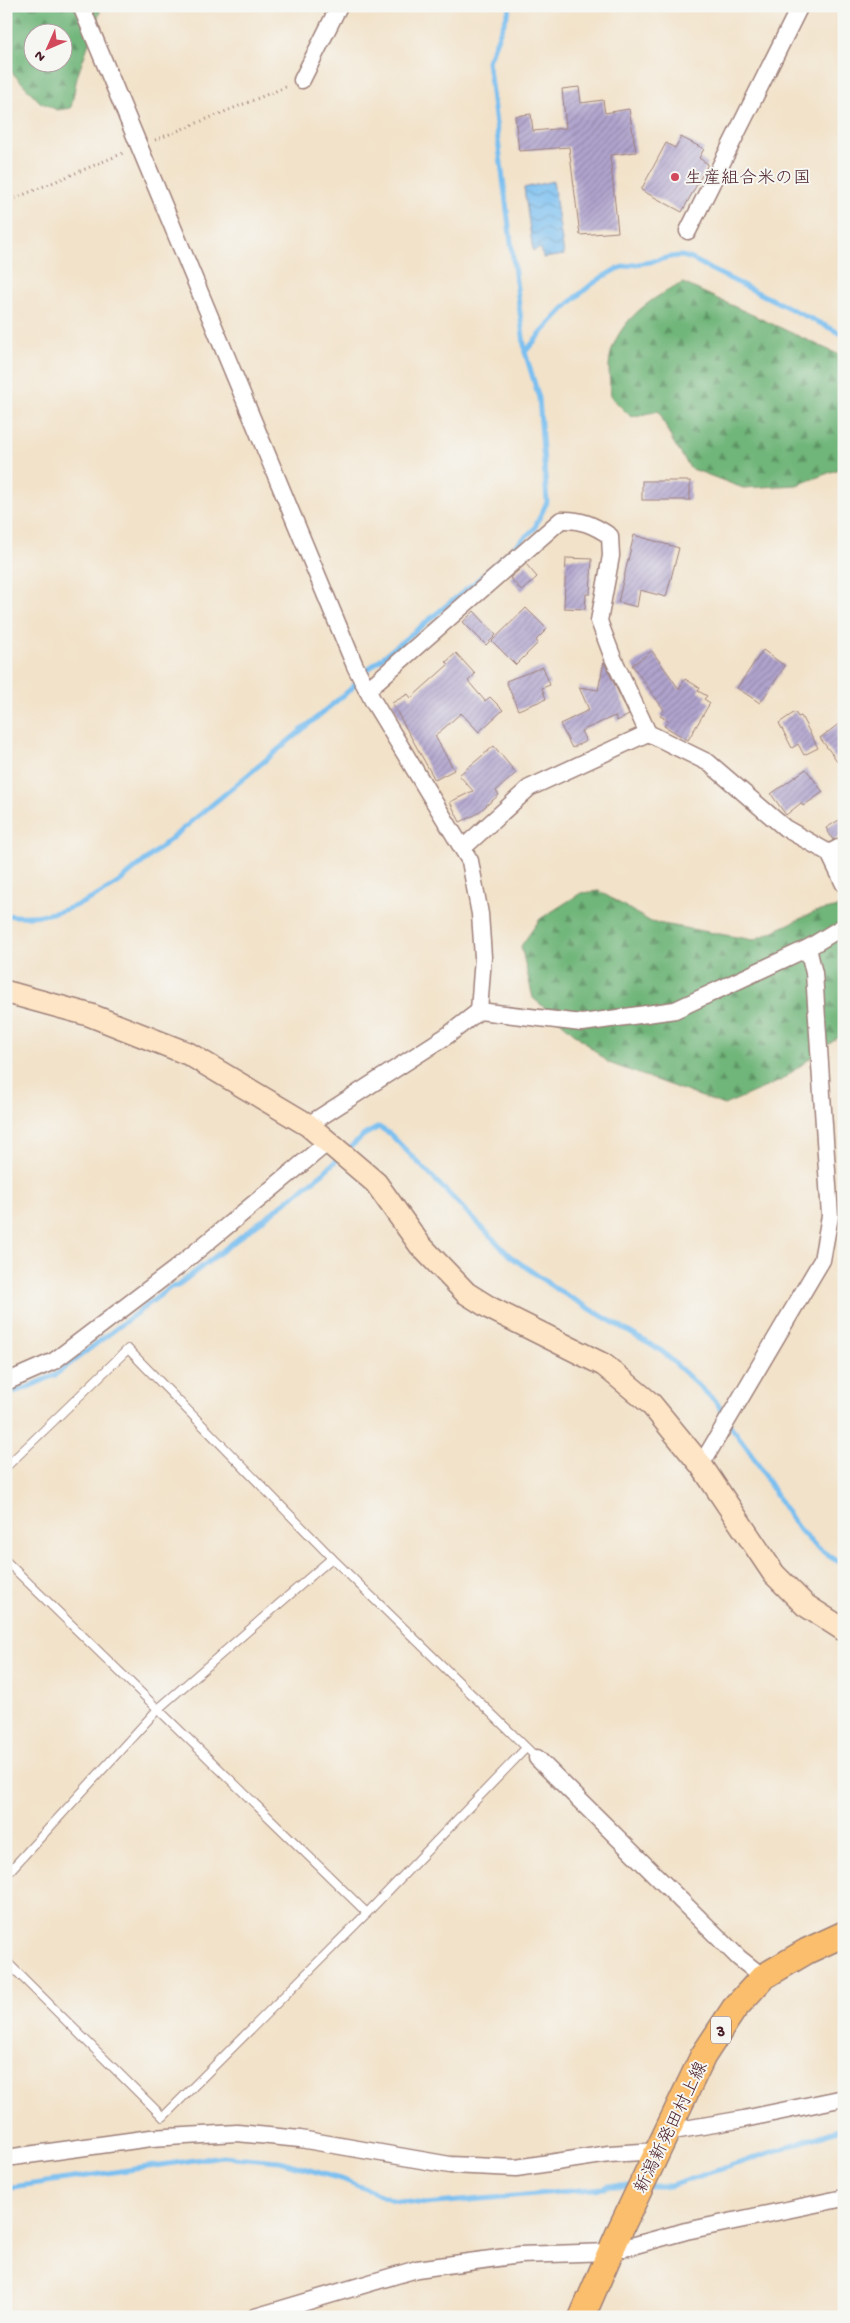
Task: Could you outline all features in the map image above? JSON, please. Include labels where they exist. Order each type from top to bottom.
[{"type":"main road","name":"新潟新発田村上線","points":[[582,2317],[615,2241],[704,2056],[734,2010],[762,1977],[807,1951],[844,1934]]},
{"type":"street","points":[[81,6],[347,648],[367,690],[470,861],[480,914],[483,957],[478,1011],[448,1036],[308,1124]]},
{"type":"street","points":[[302,80],[339,6]]},
{"type":"street","points":[[688,231],[800,6]]},
{"type":"street","points":[[367,690],[561,520],[574,519],[596,526],[610,536],[611,556],[599,621],[613,658],[648,733],[709,763],[785,828],[829,853],[844,884]]},
{"type":"street","points":[[463,848],[530,788],[648,733]]},
{"type":"street","points":[[829,853],[844,845]]},
{"type":"street","points":[[478,1011],[582,1023],[675,1010],[808,948],[844,926]]},
{"type":"street","points":[[701,1465],[822,1260],[830,1216],[814,973],[808,948]]},
{"type":"street","points":[[6,992],[90,1015],[190,1054],[308,1124],[376,1183],[420,1245],[466,1294],[604,1366],[650,1404],[701,1465],[774,1574],[805,1605],[844,1630]]},
{"type":"street","points":[[6,1382],[54,1361],[174,1268],[328,1142]]},
{"type":"street","points":[[830,1216],[844,1226]]},
{"type":"street","points":[[532,1753],[739,1958],[762,1977]]},
{"type":"street","points":[[6,2158],[151,2138],[237,2134],[300,2139],[450,2165],[516,2168],[609,2154],[658,2152],[744,2119],[844,2098]]},
{"type":"street","points":[[255,2317],[418,2269],[686,2231],[844,2198]]},
{"type":"lane","points":[[6,1467],[128,1349],[332,1558],[532,1753],[367,1913],[163,2117],[6,1961]]},
{"type":"lane","points":[[6,1875],[158,1709],[332,1558]]},
{"type":"lane","points":[[6,1561],[367,1913]]},
{"type":"green space","points":[[6,6],[102,6],[77,77],[71,108],[57,110],[40,102],[6,66]]},
{"type":"green space","points":[[683,283],[844,357],[844,467],[797,485],[743,488],[690,468],[672,440],[659,411],[631,417],[611,397],[609,366],[611,352],[624,326],[645,305]]},
{"type":"green space","points":[[599,891],[651,922],[754,940],[815,912],[844,906],[844,1033],[780,1081],[724,1105],[609,1063],[533,998],[521,946],[540,919],[581,893]]},
{"type":"water","points":[[553,181],[564,255],[543,258],[541,248],[533,251],[524,188]]},
{"type":"building","points":[[579,87],[581,103],[603,100],[605,113],[629,109],[636,152],[610,155],[618,232],[580,235],[569,147],[519,151],[515,116],[531,114],[533,131],[566,128],[562,89]]},
{"type":"building","name":"生産組合米の国","points":[[681,137],[704,149],[699,158],[708,164],[682,212],[641,190],[666,143],[675,148]]},
{"type":"building","points":[[642,481],[690,481],[690,500],[642,500]]},
{"type":"building","points":[[634,535],[679,548],[666,597],[640,590],[637,607],[618,602]]},
{"type":"building","points":[[566,558],[592,559],[590,594],[586,594],[585,609],[564,608]]},
{"type":"building","points":[[526,564],[537,577],[522,591],[510,578]]},
{"type":"building","points":[[526,608],[547,629],[536,640],[538,643],[516,665],[492,641]]},
{"type":"building","points":[[474,611],[496,635],[486,645],[463,622]]},
{"type":"building","points":[[763,650],[785,666],[760,703],[737,688]]},
{"type":"building","points":[[652,651],[679,689],[685,679],[700,688],[698,691],[707,696],[704,699],[710,703],[688,740],[664,726],[668,720],[660,716],[664,710],[632,665]]},
{"type":"building","points":[[456,653],[475,674],[468,681],[485,701],[490,697],[503,710],[479,732],[461,713],[435,736],[454,770],[435,780],[392,703],[408,694],[411,698],[449,664],[446,662]]},
{"type":"building","points":[[604,662],[629,715],[617,721],[615,716],[581,731],[586,741],[572,748],[560,724],[589,710],[579,687],[598,690]]},
{"type":"building","points":[[543,667],[550,685],[542,688],[546,699],[518,710],[506,681]]},
{"type":"building","points":[[795,712],[798,717],[801,716],[818,748],[804,755],[798,744],[792,748],[779,723]]},
{"type":"building","points":[[844,720],[844,770],[820,738]]},
{"type":"building","points":[[494,746],[516,773],[496,791],[499,795],[475,815],[460,822],[450,802],[473,791],[459,775]]},
{"type":"building","points":[[806,769],[823,792],[803,806],[801,803],[786,815],[771,794]]},
{"type":"building","points":[[844,817],[844,835],[833,840],[826,828]]},
{"type":"waterway","points":[[6,915],[36,916],[66,909],[93,898],[119,882],[351,689],[366,671],[473,584],[534,529],[547,502],[539,398],[525,352],[488,61],[511,6]]},
{"type":"waterway","points":[[525,352],[565,307],[600,278],[626,266],[674,256],[692,259],[844,335]]},
{"type":"waterway","points":[[346,1151],[364,1135],[379,1127],[390,1134],[510,1256],[558,1290],[663,1352],[717,1403],[725,1416]]},
{"type":"waterway","points":[[6,1394],[26,1388],[55,1375],[171,1287],[177,1286],[323,1173],[338,1159]]},
{"type":"waterway","points":[[729,1424],[753,1456],[783,1507],[802,1533],[827,1555],[844,1565]]},
{"type":"waterway","points":[[649,2186],[670,2186],[844,2128]]},
{"type":"waterway","points":[[6,2188],[222,2156],[279,2161],[344,2180],[393,2200],[425,2204],[604,2188],[608,2186],[633,2186]]},
{"type":"place","name":"生産組合米の国","points":[[675,177]]}]
